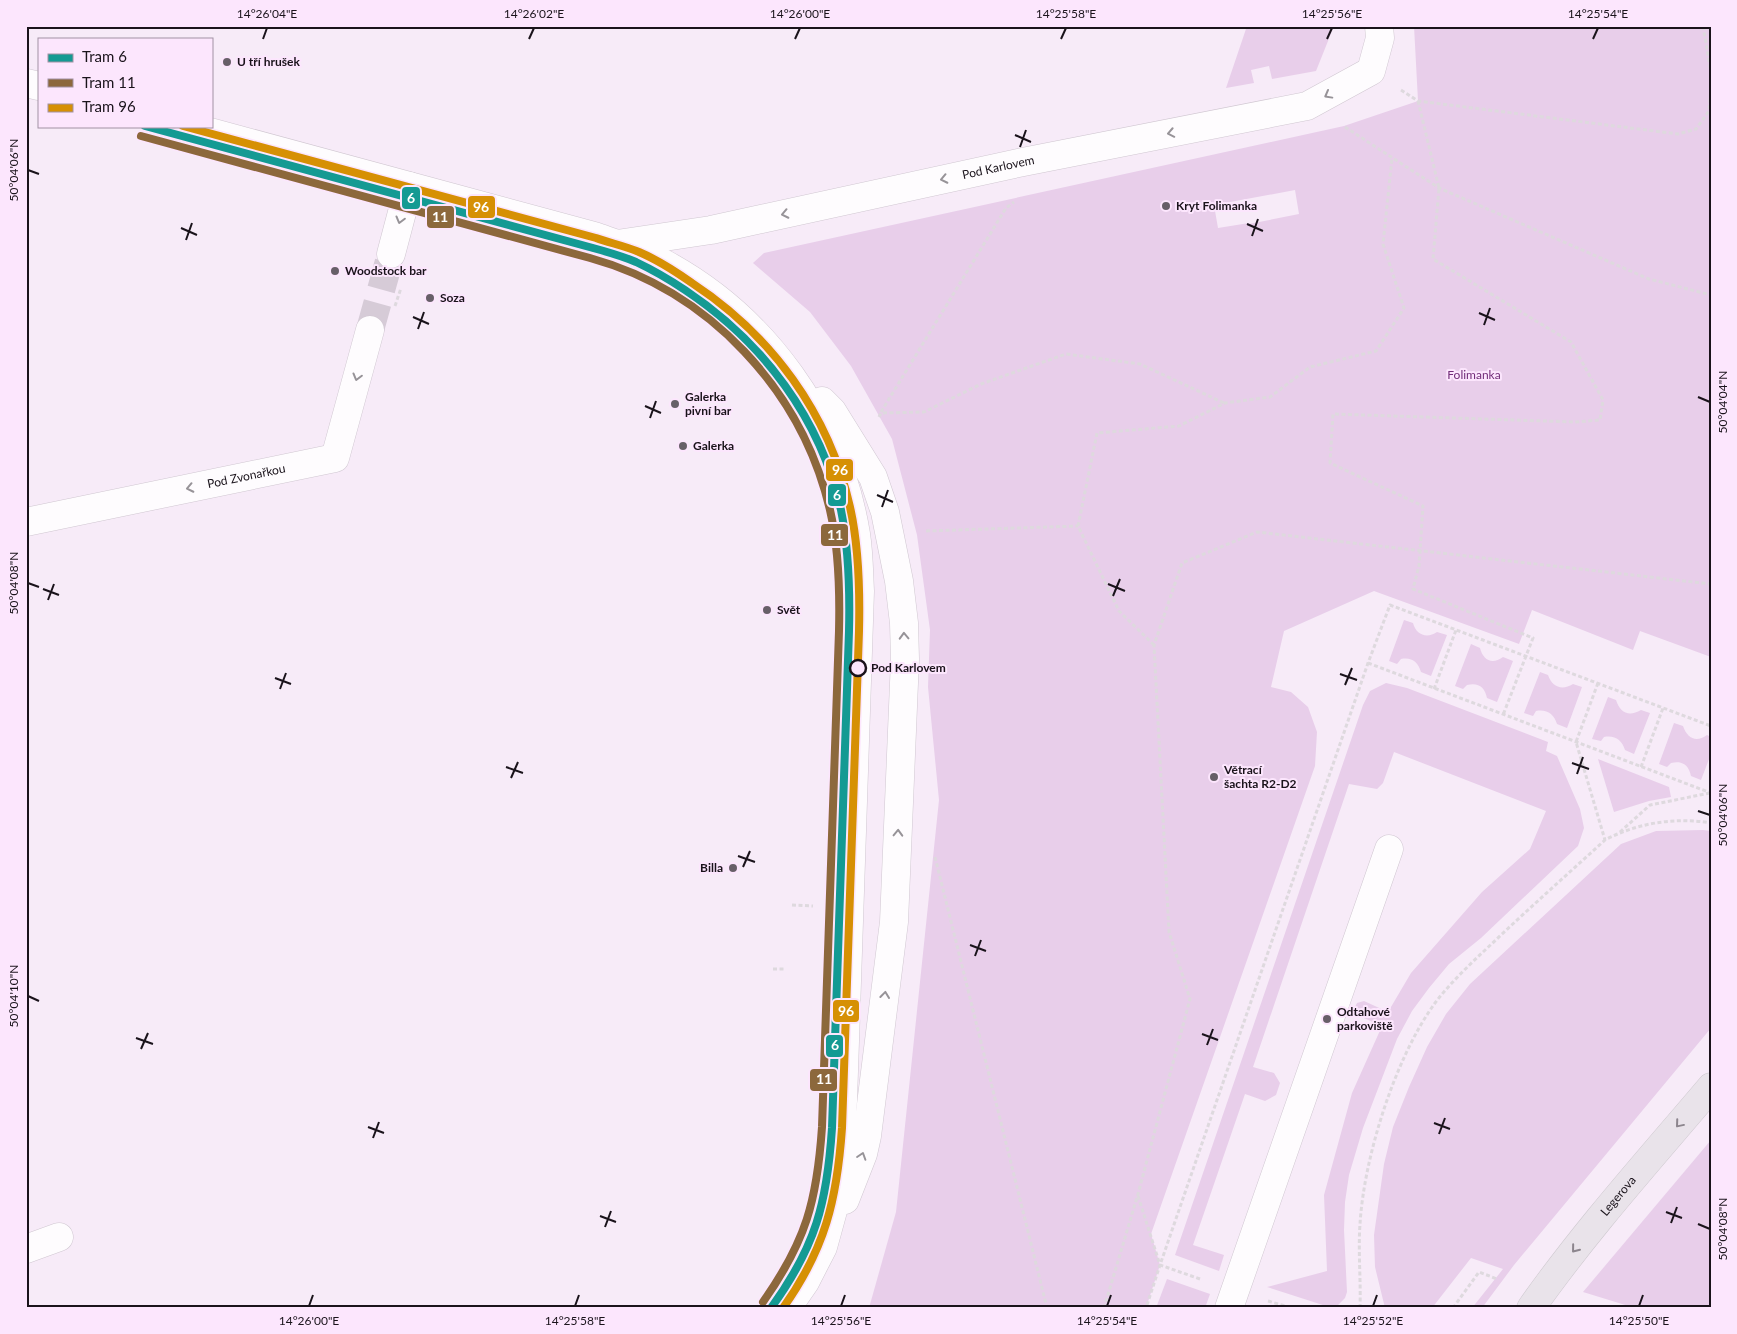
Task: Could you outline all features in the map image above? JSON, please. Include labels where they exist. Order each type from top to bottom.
[{"type":"main road","name":"Legerova","points":[[1531,1308],[1590,1230],[1711,1087]]},
{"type":"street","points":[[1371,71],[1380,38],[1379,26]]},
{"type":"street","name":"Pod Karlovem","points":[[618,244],[710,230],[1023,162],[1307,106],[1371,71]]},
{"type":"street","points":[[195,128],[618,244],[662,262],[702,287],[731,309],[760,336],[832,411],[873,477],[887,521],[899,581],[904,623],[905,659],[894,922],[867,1136],[863,1154],[815,1265],[787,1308]]},
{"type":"street","points":[[391,254],[409,186]]},
{"type":"street","name":"Pod Zvonařkou","points":[[26,522],[335,458],[370,330]]},
{"type":"street","points":[[760,336],[795,380],[821,424],[835,457],[847,495],[856,536],[859,561],[860,630],[840,1160],[834,1207],[815,1265]]},
{"type":"street","points":[[1232,1299],[1389,849]]},
{"type":"street","points":[[26,1249],[59,1237]]},
{"type":"path","points":[[1703,26],[1711,72]]},
{"type":"path","points":[[1371,71],[1418,101],[1678,134],[1696,129],[1709,111],[1711,87]]},
{"type":"path","points":[[1418,101],[1439,188],[1433,259],[1571,342],[1603,400],[1600,420],[1575,422],[1333,414],[1330,463],[1423,506],[1419,566],[1413,589],[1533,638],[1503,715]]},
{"type":"path","points":[[1307,106],[1344,126],[1439,188],[1649,279],[1711,295]]},
{"type":"path","points":[[1154,645],[1119,611],[1078,526],[1096,433],[1179,426],[1225,404],[1270,397],[1310,367],[1376,351],[1404,308],[1383,244],[1392,158]]},
{"type":"path","points":[[877,419],[1006,208]]},
{"type":"path","points":[[881,413],[924,412],[981,384],[1066,354],[1140,364],[1225,404]]},
{"type":"path","points":[[920,531],[1078,526]]},
{"type":"path","points":[[1104,1308],[1138,1194],[1190,999],[1169,932],[1154,645],[1182,563],[1257,532],[1711,584]]},
{"type":"path","points":[[1146,1308],[1368,663],[1390,605],[1711,726]]},
{"type":"path","points":[[1434,689],[1456,630]]},
{"type":"path","points":[[1368,663],[1711,793]]},
{"type":"path","points":[[1598,684],[1576,742],[1605,840]]},
{"type":"path","points":[[1641,767],[1663,708]]},
{"type":"path","points":[[1360,1308],[1360,1225],[1364,1190],[1373,1147],[1384,1109],[1400,1068],[1418,1031],[1435,1004],[1462,972],[1605,840],[1619,832],[1650,805],[1711,793]]},
{"type":"path","points":[[1619,832],[1656,823],[1683,820],[1711,823]]},
{"type":"path","points":[[934,853],[1046,1308]]},
{"type":"path","points":[[792,905],[820,906]]},
{"type":"path","points":[[773,969],[785,969]]},
{"type":"path","points":[[1138,1194],[1160,1264],[1232,1299]]},
{"type":"path","points":[[1453,1308],[1479,1272],[1497,1279]]},
{"type":"green space","points":[[1247,26],[1334,26],[1316,71],[1272,79],[1269,66],[1251,70],[1254,83],[1226,88]]},
{"type":"green space","name":"Folimanka","points":[[1414,26],[1711,26],[1711,657],[1640,631],[1633,650],[1532,610],[1519,644],[1374,591],[1284,631],[1271,687],[1291,692],[1308,707],[1317,732],[1315,766],[1151,1234],[1160,1265],[1146,1308],[869,1308],[896,1212],[939,800],[928,687],[930,630],[917,535],[892,439],[851,366],[810,312],[753,263],[764,253],[1344,126],[1418,101]],"holes":[[[1295,190],[1299,214],[1218,228],[1214,205]]]},
{"type":"green space","points":[[1404,620],[1413,623],[1414,627],[1422,635],[1437,632],[1447,635],[1431,676],[1421,672],[1418,665],[1411,660],[1401,659],[1397,664],[1389,661]]},
{"type":"green space","points":[[1471,644],[1480,648],[1483,656],[1488,660],[1495,661],[1503,657],[1513,661],[1497,702],[1487,698],[1483,688],[1478,685],[1467,685],[1463,689],[1455,686]]},
{"type":"green space","points":[[1540,672],[1548,675],[1558,687],[1573,684],[1582,687],[1567,728],[1557,724],[1554,717],[1547,712],[1536,711],[1533,716],[1524,713]]},
{"type":"green space","points":[[1386,683],[1407,688],[1548,742],[1546,751],[1557,756],[1580,809],[1584,828],[1578,846],[1481,938],[1449,964],[1412,1011],[1397,1039],[1363,1128],[1349,1175],[1345,1202],[1344,1230],[1347,1292],[1345,1298],[1336,1307],[1329,1307],[1267,1287],[1327,1271],[1324,1195],[1352,1093],[1382,1026],[1357,1015],[1354,1009],[1357,1003],[1364,1001],[1388,1012],[1411,973],[1482,892],[1530,849],[1546,811],[1394,752],[1383,783],[1377,789],[1349,784],[1253,1067],[1274,1073],[1280,1083],[1276,1095],[1265,1101],[1245,1094],[1193,1245],[1224,1255],[1219,1271],[1175,1255],[1363,705],[1370,691]]},
{"type":"green space","points":[[1608,697],[1616,700],[1623,711],[1633,713],[1641,710],[1650,713],[1634,754],[1625,750],[1622,743],[1615,738],[1604,737],[1601,741],[1592,739]]},
{"type":"green space","points":[[1674,723],[1683,726],[1687,734],[1692,738],[1699,739],[1707,735],[1711,737],[1711,754],[1701,780],[1691,776],[1687,766],[1682,763],[1671,763],[1667,767],[1659,764]]},
{"type":"green space","points":[[1598,759],[1669,787],[1671,797],[1649,801],[1614,812]]},
{"type":"green space","points":[[1656,831],[1711,831],[1711,1028],[1514,1265],[1482,1308],[1472,1308],[1503,1269],[1471,1258],[1432,1308],[1385,1308],[1375,1267],[1374,1235],[1384,1164],[1393,1127],[1409,1087],[1427,1047],[1446,1014],[1470,984],[1621,844]]},
{"type":"green space","points":[[1711,1140],[1711,1308],[1635,1308],[1583,1292]]},
{"type":"green space","points":[[1167,1279],[1210,1294],[1205,1308],[1156,1308]]},
{"type":"tunnel","points":[[370,330],[391,254]]},
{"type":"tram line","name":"6","points":[[152,128],[599,250],[636,262],[685,290],[739,334],[763,358],[785,385],[803,414],[819,445],[832,477],[841,510],[846,540],[849,586],[832,1128],[827,1179],[809,1244],[786,1286],[771,1308]]},
{"type":"tram line","name":"96","points":[[190,128],[596,238],[646,255],[692,283],[721,304],[747,327],[793,379],[812,409],[828,440],[850,507],[857,553],[859,584],[842,1128],[837,1178],[826,1223],[809,1265],[783,1308]]},
{"type":"tram line","name":"11","points":[[141,136],[590,258],[633,273],[674,294],[711,321],[744,351],[773,386],[797,425],[817,466],[830,510],[837,555],[839,585],[822,1127],[817,1177],[807,1219],[790,1259],[763,1302]]},
{"type":"place","name":"U tří hrušek","points":[[227,62]]},
{"type":"place","name":"Kryt Folimanka","points":[[1166,206]]},
{"type":"place","name":"Woodstock bar","points":[[335,271]]},
{"type":"place","name":"Soza","points":[[430,298]]},
{"type":"place","name":"Galerka pivní bar","points":[[675,404]]},
{"type":"place","name":"Galerka","points":[[683,446]]},
{"type":"place","name":"Svět","points":[[767,610]]},
{"type":"place","name":"Pod Karlovem","points":[[858,668]]},
{"type":"place","name":"Větrací šachta R2-D2","points":[[1214,777]]},
{"type":"place","name":"Billa","points":[[733,868]]},
{"type":"place","name":"Odtahové parkoviště","points":[[1327,1019]]}]
